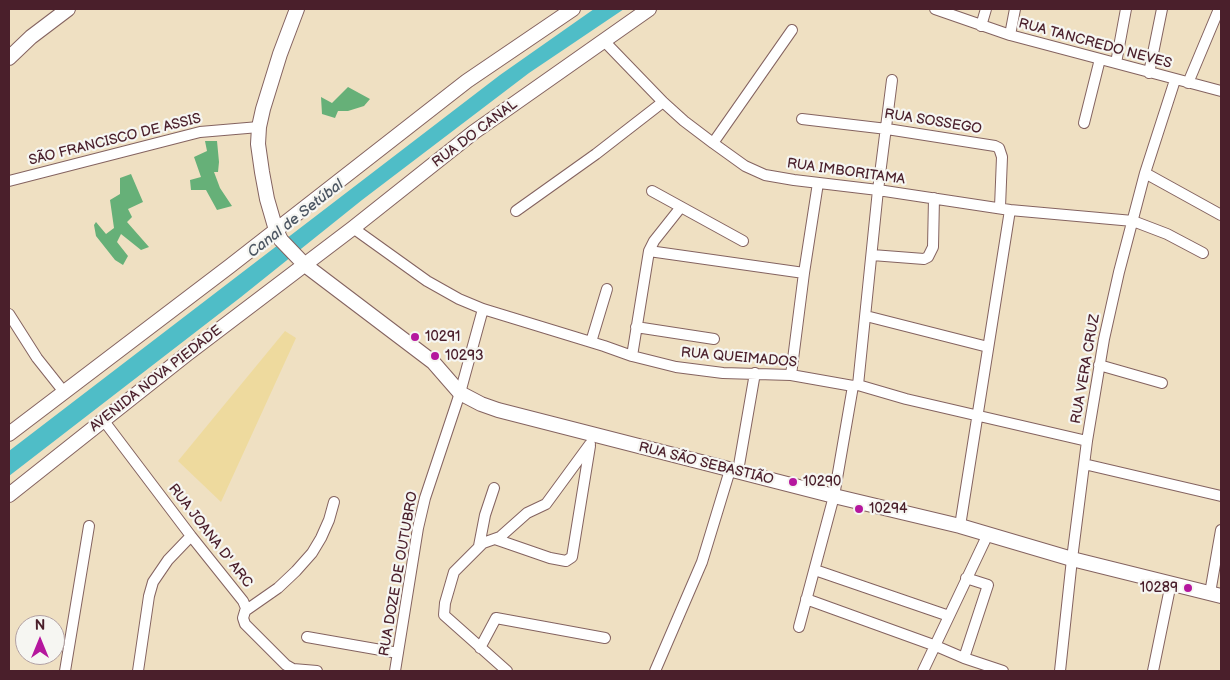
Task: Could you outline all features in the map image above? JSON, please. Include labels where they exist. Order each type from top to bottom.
[{"type":"street","points":[[9,58],[31,37],[68,9]]},
{"type":"street","points":[[278,235],[267,199],[262,172],[258,144],[259,127],[280,54],[297,9]]},
{"type":"street","points":[[9,434],[278,235],[467,80],[573,9]]},
{"type":"street","name":"RUA DO CANAL","points":[[300,261],[353,228],[474,132],[649,9]]},
{"type":"street","name":"RUA TANCREDO NEVES","points":[[935,9],[1010,35],[1188,84],[1221,91]]},
{"type":"street","points":[[981,26],[986,9]]},
{"type":"street","points":[[1010,35],[1015,9]]},
{"type":"street","points":[[1116,63],[1126,9]]},
{"type":"street","points":[[1148,73],[1162,9]]},
{"type":"street","points":[[1188,84],[1219,9]]},
{"type":"street","points":[[713,143],[792,30]]},
{"type":"street","name":"RUA IMBORITAMA","points":[[604,41],[663,102],[713,143],[745,166],[765,174],[818,184],[878,190],[1005,208],[1133,221],[1167,234],[1203,253]]},
{"type":"street","points":[[1084,123],[1100,59]]},
{"type":"street","points":[[799,627],[834,496],[855,385],[866,316],[878,190],[892,80]]},
{"type":"street","name":"RUA VERA CRUZ","points":[[1060,671],[1087,440],[1099,365],[1119,272],[1145,173],[1175,80]]},
{"type":"street","points":[[516,212],[663,102]]},
{"type":"street","name":"RUA SOSSEGO","points":[[802,118],[988,144],[999,148],[1002,157],[1005,208]]},
{"type":"street","name":"SÃO FRANCISCO DE ASSIS","points":[[9,181],[200,132],[228,128],[259,127]]},
{"type":"street","points":[[1145,173],[1221,215]]},
{"type":"street","points":[[791,376],[804,272],[818,184]]},
{"type":"street","points":[[652,191],[743,241]]},
{"type":"street","points":[[872,255],[924,259],[928,257],[933,247],[934,198]]},
{"type":"street","points":[[632,356],[649,251],[654,240],[681,207]]},
{"type":"street","points":[[960,526],[988,347],[1005,208]]},
{"type":"street","name":"RUA QUEIMADOS","points":[[353,228],[427,282],[459,299],[482,309],[632,356],[676,367],[723,373],[791,376],[855,385],[906,399],[1087,440]]},
{"type":"street","name":"RUA SÃO SEBASTIÃO","points":[[278,235],[300,261],[433,362],[460,393],[481,404],[592,440],[734,471],[960,526],[1072,559],[1216,594]]},
{"type":"street","points":[[649,251],[804,272]]},
{"type":"street","name":"AVENIDA NOVA PIEDADE","points":[[9,495],[104,421],[300,261]]},
{"type":"street","points":[[591,342],[607,289]]},
{"type":"street","name":"RUA DOZE DE OUTUBRO","points":[[395,671],[420,520],[433,472],[460,393],[482,309]]},
{"type":"street","points":[[9,314],[37,358],[64,392]]},
{"type":"street","points":[[866,316],[988,347]]},
{"type":"street","points":[[636,327],[714,339]]},
{"type":"street","points":[[1099,365],[1162,383]]},
{"type":"street","points":[[655,671],[702,562],[734,471],[755,374]]},
{"type":"street","name":"RUA JOANA D' ARC","points":[[104,421],[243,602],[245,606],[243,618],[245,624],[286,665],[293,669],[317,671]]},
{"type":"street","points":[[507,671],[444,615],[445,603],[454,572],[478,546],[488,540],[495,539],[527,514],[546,504],[592,440]]},
{"type":"street","points":[[495,539],[561,561],[569,560],[574,553],[592,440]]},
{"type":"street","points":[[1084,464],[1221,496]]},
{"type":"street","points":[[478,546],[494,488]]},
{"type":"street","points":[[245,611],[278,588],[312,553],[322,538],[334,502]]},
{"type":"street","points":[[65,671],[89,526]]},
{"type":"street","points":[[1216,594],[1221,530]]},
{"type":"street","points":[[923,671],[988,534]]},
{"type":"street","points":[[138,671],[149,596],[153,582],[168,560],[191,536]]},
{"type":"street","points":[[815,570],[949,616]]},
{"type":"street","points":[[964,658],[988,585],[966,578]]},
{"type":"street","points":[[1154,671],[1171,583]]},
{"type":"street","points":[[806,599],[1003,671]]},
{"type":"street","points":[[480,648],[496,618],[606,638]]},
{"type":"street","points":[[307,637],[398,653]]},
{"type":"green space","points":[[348,87],[370,99],[364,106],[348,111],[338,111],[335,118],[322,114],[321,97],[332,103]]},
{"type":"green space","points":[[205,141],[217,141],[219,162],[218,172],[214,172],[220,188],[232,206],[217,210],[206,190],[191,190],[190,180],[201,177],[194,157],[207,151]]},
{"type":"green space","points":[[131,174],[143,202],[128,209],[132,217],[127,222],[149,247],[141,250],[121,234],[117,242],[128,256],[123,265],[115,260],[96,236],[94,225],[96,222],[106,234],[114,228],[110,200],[120,194],[120,178]]},
{"type":"sand","points":[[285,331],[296,338],[221,502],[178,461]]},
{"type":"water","points":[[594,9],[624,9],[529,73],[362,200],[241,297],[9,476],[9,451],[500,75]]},
{"type":"place","name":"10291","points":[[415,337]]},
{"type":"place","name":"10293","points":[[435,356]]},
{"type":"place","name":"10290","points":[[793,482]]},
{"type":"place","name":"10294","points":[[859,509]]},
{"type":"place","name":"10289","points":[[1188,588]]},
{"type":"water label","name":"Canal de Setúbal","points":[[296,219]]}]
